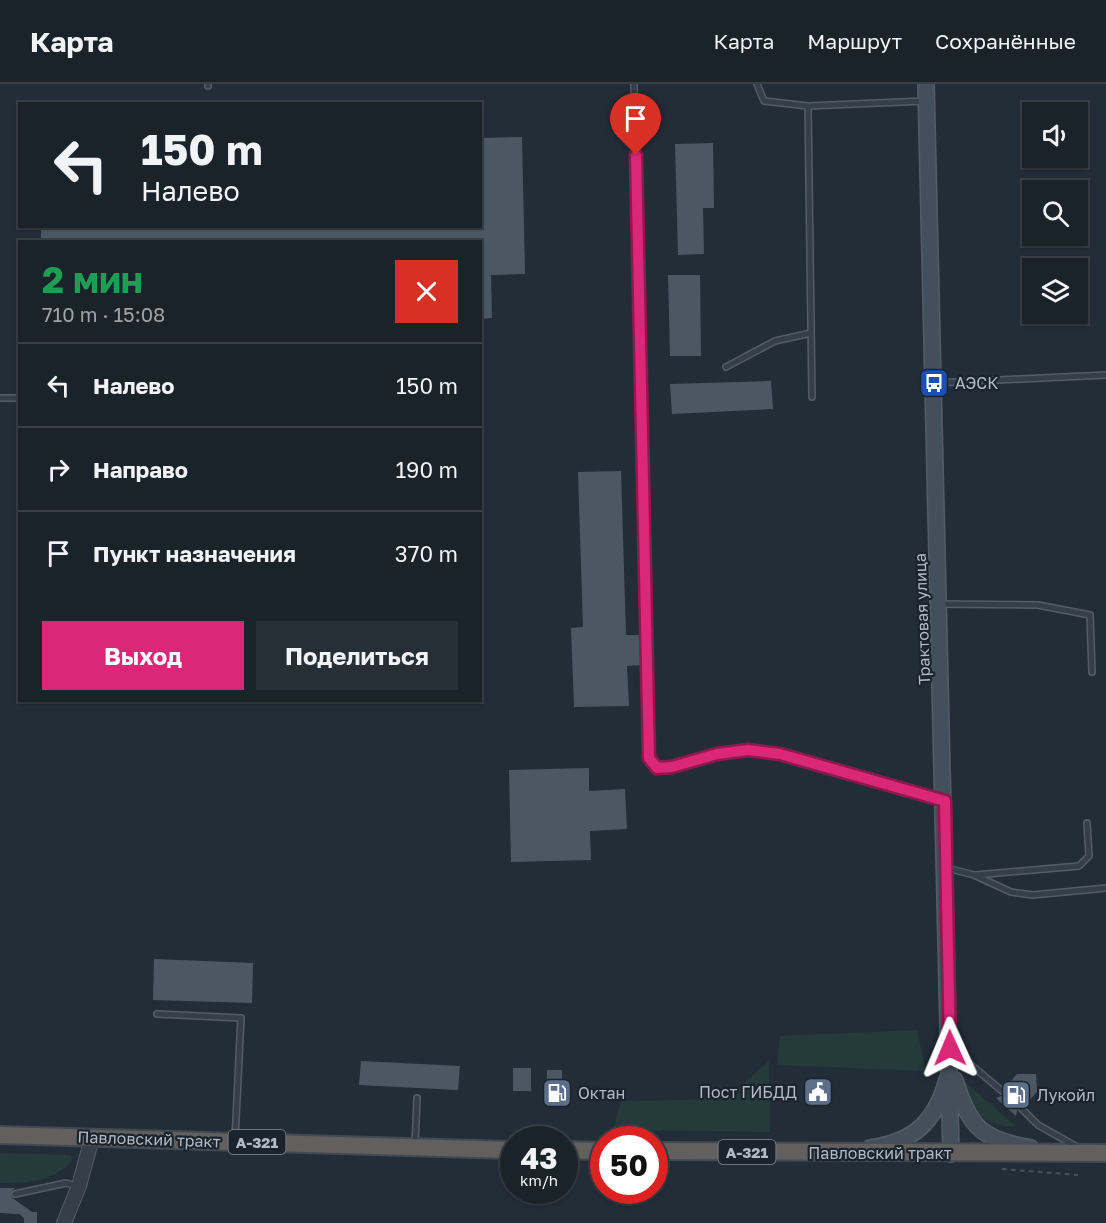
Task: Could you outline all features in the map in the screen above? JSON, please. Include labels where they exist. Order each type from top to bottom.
[{"type":"highway","name":"Павловский тракт","points":[[5,1134],[500,1150]]},
{"type":"highway","name":"Павловский тракт","points":[[668,1151],[1106,1153]]},
{"type":"main road","name":"Трактовая улица","points":[[926,84],[945,801],[951,1154]]},
{"type":"main road","points":[[840,1152],[884,1146],[925,1124],[936,1110],[951,1066]]},
{"type":"main road","points":[[951,1066],[963,1103],[978,1128],[1002,1143],[1069,1153]]},
{"type":"street","points":[[64,1223],[79,1186],[92,1138]]},
{"type":"lane","points":[[634,84],[649,758],[657,768],[672,767],[717,754],[748,750],[780,754],[945,801]]},
{"type":"lane","points":[[757,84],[765,101],[808,106],[927,101]]},
{"type":"lane","points":[[808,106],[812,397]]},
{"type":"lane","points":[[726,367],[775,341],[811,333]]},
{"type":"lane","points":[[934,383],[1106,375]]},
{"type":"lane","points":[[0,398],[18,398]]},
{"type":"lane","points":[[940,604],[1038,605],[1090,615],[1092,672]]},
{"type":"lane","points":[[974,875],[1079,866],[1089,856],[1087,823]]},
{"type":"lane","points":[[946,868],[974,875],[1011,892],[1033,895],[1106,888]]},
{"type":"lane","points":[[157,1014],[241,1018],[234,1142]]},
{"type":"lane","points":[[950,1048],[1002,1091]]},
{"type":"lane","points":[[415,1147],[417,1098]]},
{"type":"lane","points":[[1022,1109],[1038,1125],[1088,1153]]},
{"type":"lane","points":[[15,1194],[66,1183],[79,1186]]},
{"type":"path","points":[[1002,1168],[1078,1175]]},
{"type":"green space","points":[[917,1030],[926,1071],[777,1065],[780,1036]]},
{"type":"green space","points":[[769,1061],[770,1132],[668,1131],[668,1126],[614,1126],[621,1101],[726,1099]]},
{"type":"green space","points":[[965,1082],[1016,1126],[996,1124],[980,1116],[970,1102]]},
{"type":"green space","points":[[0,1153],[71,1155],[72,1161],[57,1173],[39,1180],[0,1183]]},
{"type":"building","points":[[522,137],[525,274],[491,275],[492,318],[482,319],[482,240],[41,240],[41,228],[482,228],[482,138]]},
{"type":"building","points":[[713,143],[714,208],[703,208],[704,254],[678,255],[675,144]]},
{"type":"building","points":[[668,275],[700,275],[701,356],[670,356]]},
{"type":"building","points":[[771,381],[773,409],[672,414],[670,384]]},
{"type":"building","points":[[621,471],[626,635],[640,635],[641,665],[627,666],[629,706],[574,707],[571,628],[583,627],[578,472]]},
{"type":"building","points":[[589,768],[589,791],[625,789],[627,829],[590,831],[591,860],[511,862],[509,770]]},
{"type":"building","points":[[154,959],[253,963],[252,1003],[153,1000]]},
{"type":"building","points":[[361,1061],[460,1066],[458,1090],[359,1085]]},
{"type":"building","points":[[513,1068],[531,1068],[531,1091],[513,1091]]},
{"type":"building","points":[[547,1070],[562,1070],[562,1095],[547,1095]]},
{"type":"building","name":"Лукойл","points":[[1017,1074],[1036,1074],[1037,1092],[1025,1105],[1018,1106],[1016,1116],[996,1098],[1005,1095],[1005,1088]]},
{"type":"building","name":"Пост ГИБДД","points":[[806,1081],[818,1082],[817,1088],[832,1089],[830,1104],[815,1102],[816,1095],[805,1094]]},
{"type":"building","points":[[0,1188],[15,1188],[11,1192],[11,1197],[32,1212],[37,1212],[37,1223],[24,1223],[24,1218],[19,1214],[0,1213]]},
{"type":"place","name":"АЭСК","points":[[934,383]]},
{"type":"place","name":"Пост ГИБДД","points":[[818,1092]]},
{"type":"place","name":"Октан","points":[[557,1093]]},
{"type":"place","name":"Лукойл","points":[[1016,1095]]},
{"type":"route","points":[[636,155],[649,758],[657,768],[672,767],[717,754],[748,750],[780,754],[885,786],[945,801],[950,1048]]}]
